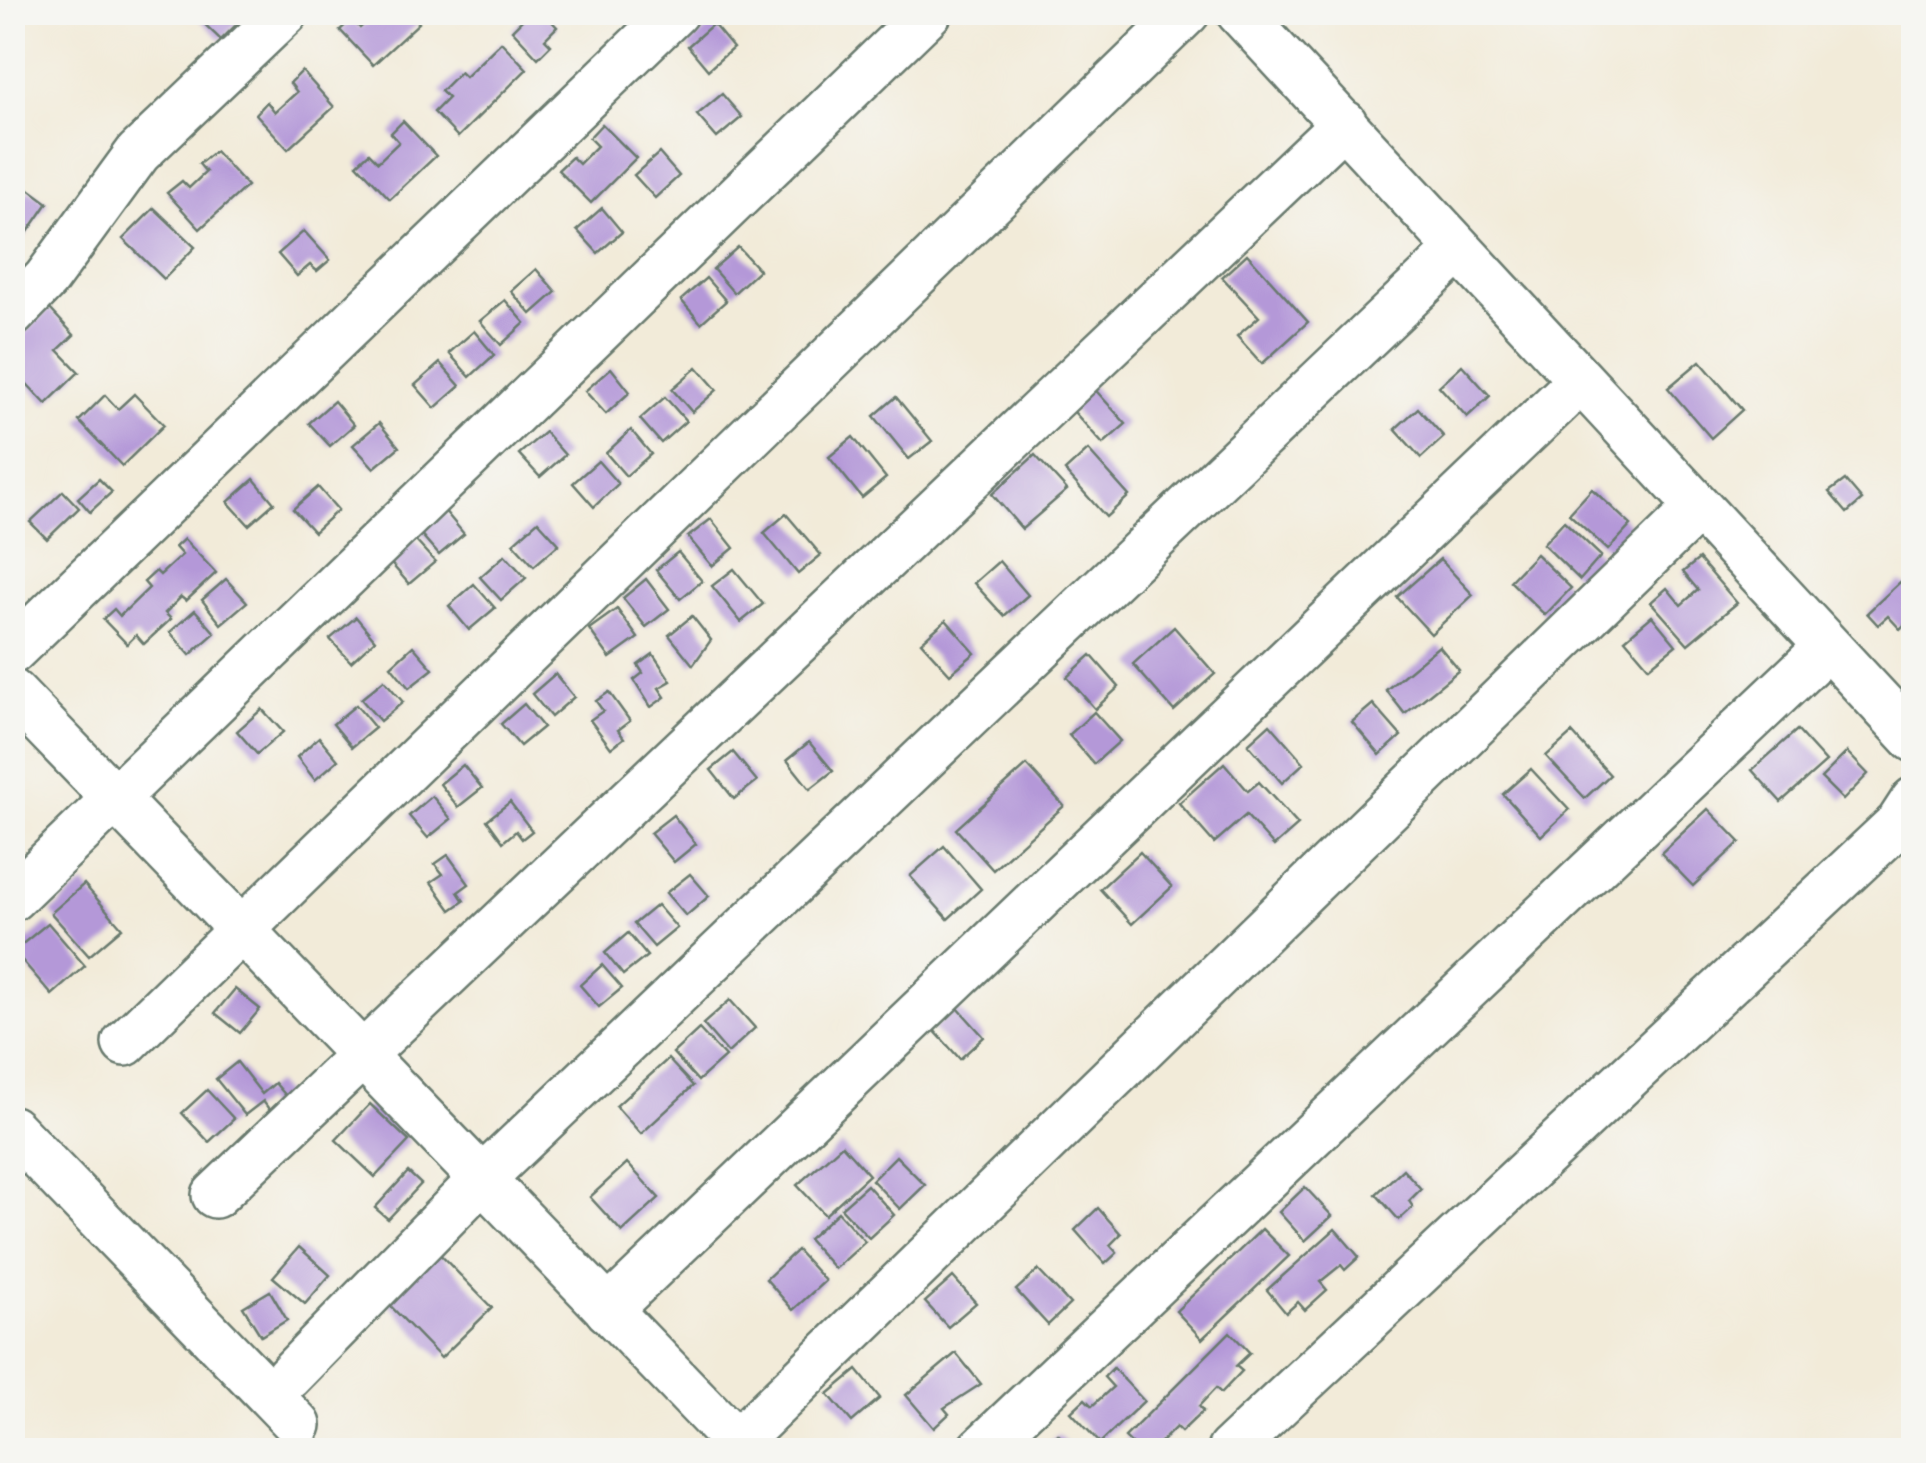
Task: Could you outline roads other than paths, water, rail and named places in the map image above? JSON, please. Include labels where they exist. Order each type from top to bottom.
[{"type":"street","points":[[12,314],[46,279],[138,153],[286,12]]},
{"type":"street","points":[[12,651],[675,12]]},
{"type":"street","points":[[12,898],[929,12]]},
{"type":"street","points":[[125,1043],[1187,12]]},
{"type":"street","points":[[1239,12],[1914,739]]},
{"type":"street","points":[[214,1195],[1344,123]]},
{"type":"street","points":[[288,1377],[482,1179],[1458,250]]},
{"type":"street","points":[[608,1310],[1580,381]]},
{"type":"street","points":[[12,692],[740,1446],[1698,508]]},
{"type":"street","points":[[980,1450],[1827,647]]},
{"type":"street","points":[[1230,1450],[1899,824],[1914,800]]},
{"type":"street","points":[[12,1130],[298,1425]]}]
